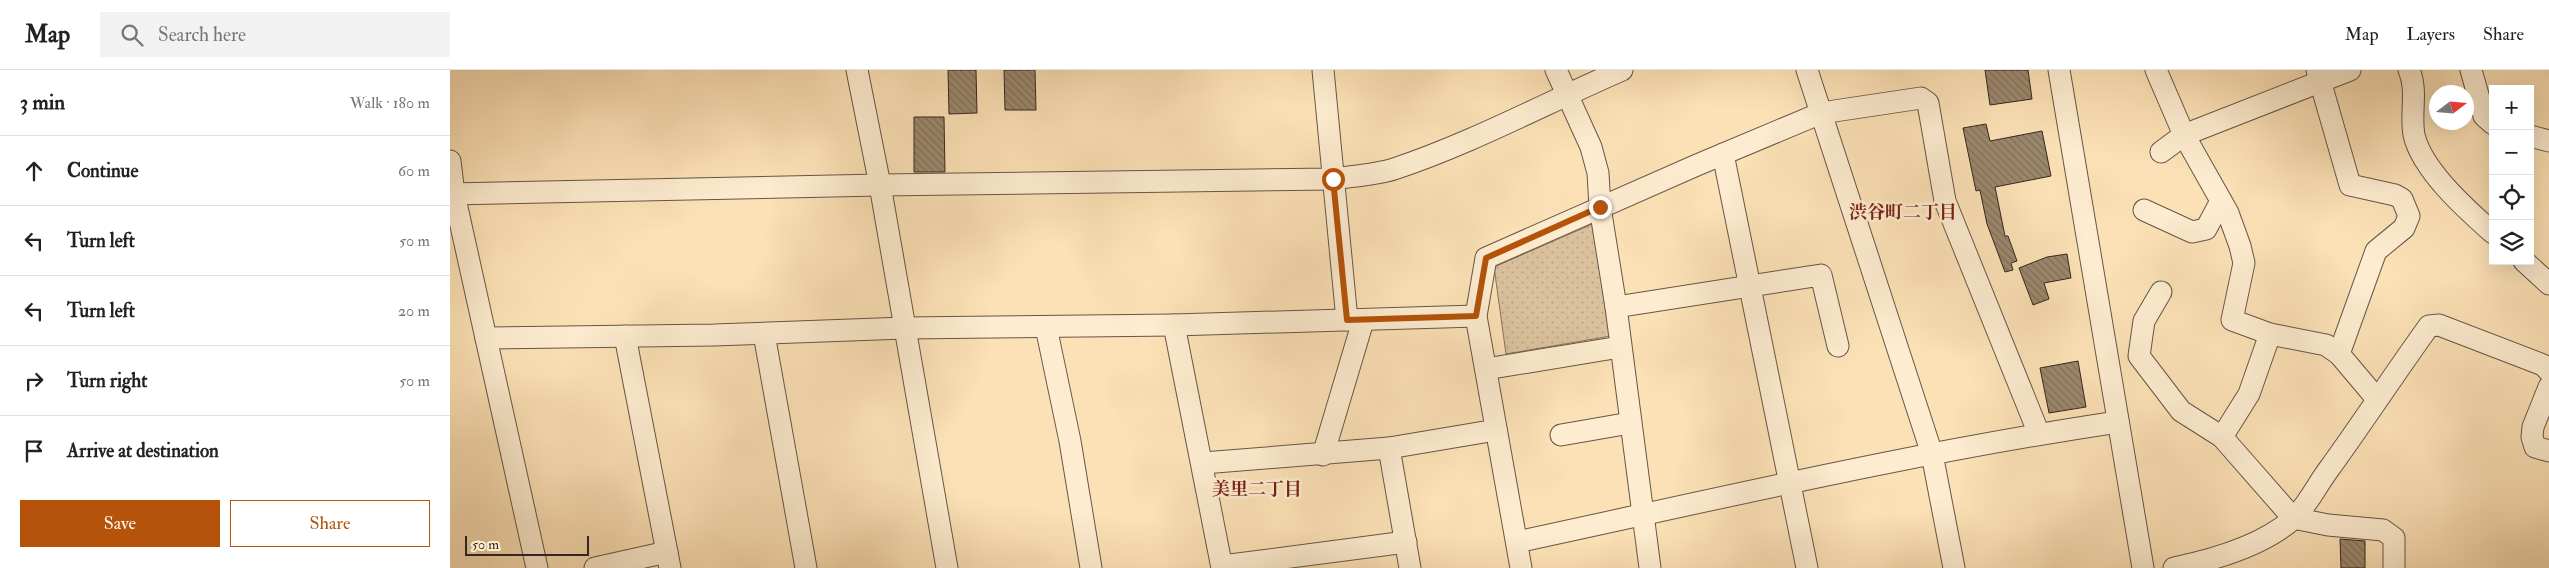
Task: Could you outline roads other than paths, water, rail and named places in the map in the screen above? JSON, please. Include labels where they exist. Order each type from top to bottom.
[{"type":"street","points":[[857,70],[880,185],[947,568]]},
{"type":"street","points":[[1323,70],[1333,179],[1355,320],[1323,455]]},
{"type":"street","points":[[1556,70],[1591,147],[1598,173],[1600,207],[1616,307],[1641,515],[1650,568]]},
{"type":"street","points":[[452,194],[880,185],[1333,179],[1392,170],[1487,131],[1567,93],[1622,70]]},
{"type":"street","points":[[1807,70],[1932,454],[1954,568]]},
{"type":"street","points":[[2060,70],[2143,568]]},
{"type":"street","points":[[2156,70],[2184,135],[2234,227],[2244,264],[2232,320],[2270,334],[2326,345],[2339,354],[2377,399]]},
{"type":"street","points":[[2161,152],[2184,135],[2319,76],[2350,70]]},
{"type":"street","points":[[2409,70],[2413,79],[2414,135],[2422,158],[2469,212],[2489,230]]},
{"type":"street","points":[[2471,70],[2484,116],[2489,120]]},
{"type":"street","points":[[2319,76],[2350,185],[2395,195],[2402,199],[2409,216],[2404,228],[2376,251],[2339,354]]},
{"type":"street","points":[[1521,568],[1476,316],[1486,258],[1600,207],[1821,113],[1921,98],[1928,103],[1946,201],[2039,434]]},
{"type":"street","points":[[2534,137],[2549,141]]},
{"type":"street","points":[[1723,154],[1807,568]]},
{"type":"street","points":[[450,161],[452,194],[537,568]]},
{"type":"street","points":[[2144,210],[2192,232],[2206,229],[2220,201]]},
{"type":"street","points":[[2528,265],[2549,284]]},
{"type":"street","points":[[1616,307],[1821,275],[1838,346]]},
{"type":"street","points":[[2161,292],[2144,321],[2138,356],[2182,411],[2222,437],[2293,518],[2328,525],[2382,530],[2394,538],[2394,568]]},
{"type":"street","points":[[486,338],[764,334],[905,328],[1046,328],[1476,316]]},
{"type":"street","points":[[1174,325],[1203,463],[1222,567],[1406,542]]},
{"type":"street","points":[[2174,568],[2231,554],[2272,532],[2293,518],[2361,426],[2377,399],[2429,326],[2439,325],[2543,365],[2549,370]]},
{"type":"street","points":[[1046,328],[1070,440],[1091,568]]},
{"type":"street","points":[[764,334],[806,568]]},
{"type":"street","points":[[2222,437],[2249,394],[2270,334]]},
{"type":"street","points":[[595,568],[668,560],[625,336]]},
{"type":"street","points":[[1486,368],[1620,347]]},
{"type":"street","points":[[2549,387],[2532,436],[2536,447],[2549,451]]},
{"type":"street","points":[[1517,542],[1932,454],[2039,434],[2118,422]]},
{"type":"street","points":[[1561,435],[1630,423]]},
{"type":"street","points":[[1203,463],[1323,455],[1389,448],[1496,430]]},
{"type":"street","points":[[1389,448],[1410,568]]},
{"type":"district","name":"渋谷町二丁目","points":[[1903,212]]},
{"type":"district","name":"美里二丁目","points":[[1257,489]]}]
